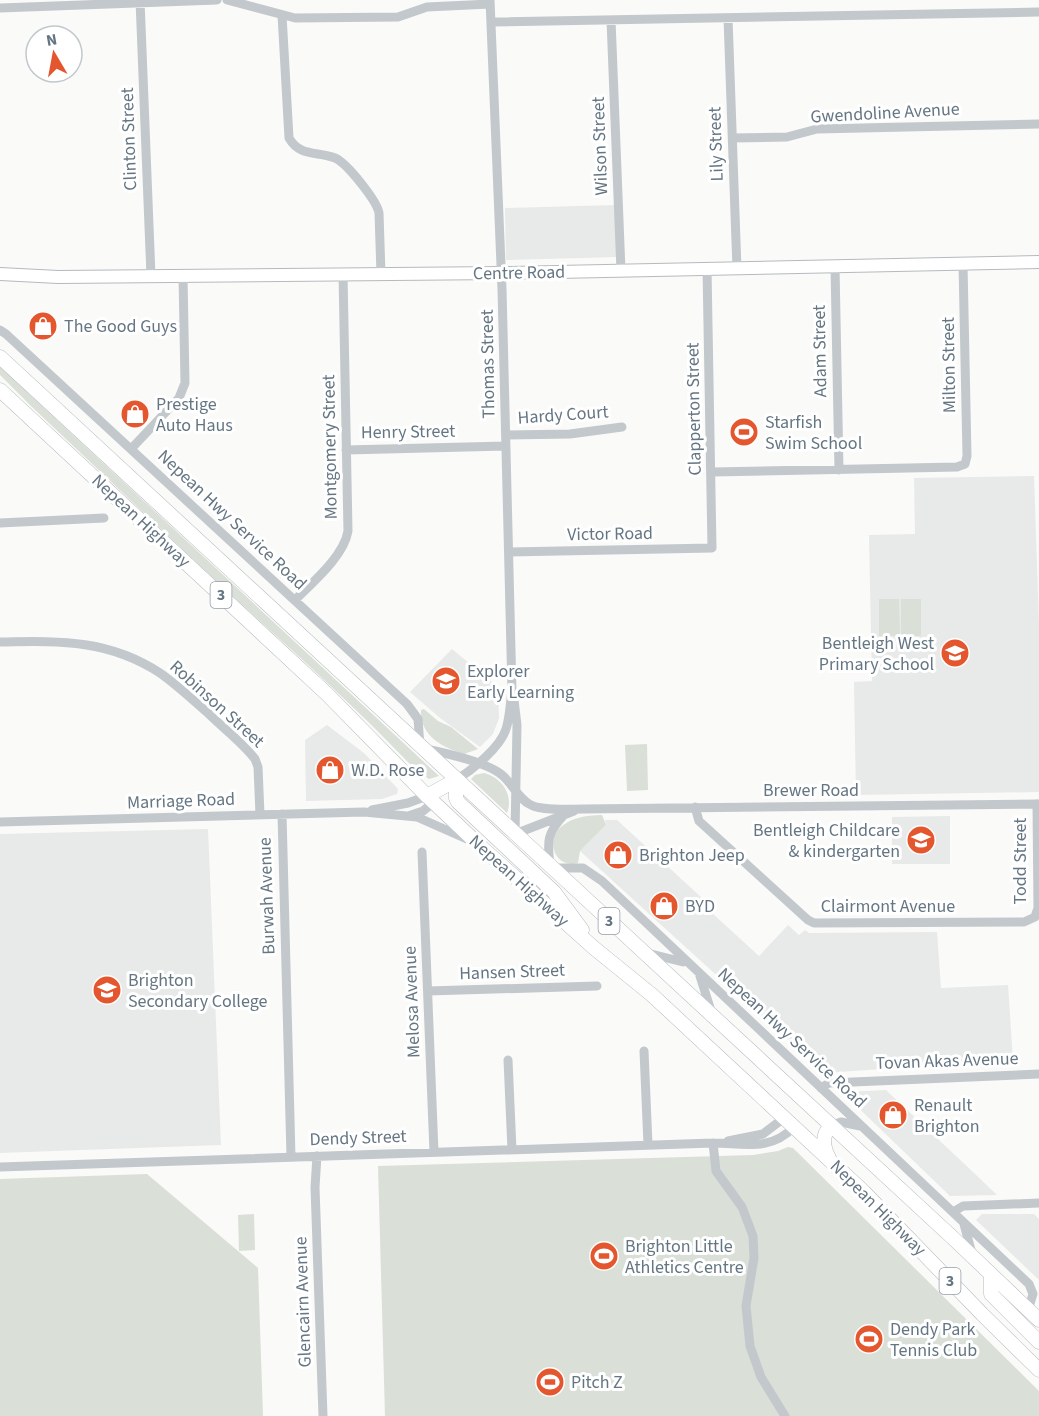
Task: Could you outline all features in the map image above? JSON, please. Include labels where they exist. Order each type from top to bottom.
[{"type":"highway","name":"Nepean Highway","points":[[0,357],[974,1260],[1034,1312]]},
{"type":"highway","name":"Nepean Highway","points":[[0,390],[328,695],[480,846],[591,945],[652,995],[864,1192],[982,1314],[1039,1368]]},
{"type":"highway","points":[[431,799],[456,780]]},
{"type":"highway","points":[[456,780],[458,801],[561,900],[591,945]]},
{"type":"highway","points":[[480,846],[515,834]]},
{"type":"highway","points":[[540,879],[551,868]]},
{"type":"highway","points":[[748,1083],[755,1073],[758,1059]]},
{"type":"highway","points":[[789,1123],[806,1103]]},
{"type":"highway","points":[[831,1126],[825,1132],[824,1142],[826,1152],[832,1162]]},
{"type":"highway","points":[[991,1275],[991,1294],[1039,1342]]},
{"type":"main road","name":"Centre Road","points":[[0,274],[58,277],[502,273],[1039,262]]},
{"type":"street","points":[[0,8],[217,0]]},
{"type":"street","points":[[226,0],[295,18],[399,17],[427,7],[490,2]]},
{"type":"street","name":"Clinton Street","points":[[140,2],[151,276]]},
{"type":"street","name":"Thomas Street","points":[[490,2],[502,273],[512,691],[517,721],[515,834]]},
{"type":"street","points":[[491,22],[1039,12]]},
{"type":"street","points":[[282,15],[289,138],[301,150],[340,160],[376,206],[381,274]]},
{"type":"street","name":"Lily Street","points":[[728,18],[737,269]]},
{"type":"street","name":"Wilson Street","points":[[611,20],[621,271]]},
{"type":"street","name":"Gwendoline Avenue","points":[[733,138],[787,137],[817,129],[1039,124]]},
{"type":"street","name":"Milton Street","points":[[839,470],[957,468],[965,464],[967,456],[963,264]]},
{"type":"street","name":"Adam Street","points":[[835,267],[839,470]]},
{"type":"street","name":"Clapperton Street","points":[[707,269],[712,548]]},
{"type":"street","name":"Montgomery Street","points":[[295,600],[338,554],[347,536],[343,274]]},
{"type":"street","points":[[131,449],[179,398],[185,383],[183,276]]},
{"type":"street","name":"Nepean Hwy Service Road","points":[[0,330],[412,709],[419,724],[422,748]]},
{"type":"street","name":"Hardy Court","points":[[506,435],[570,434],[622,427]]},
{"type":"street","name":"Henry Street","points":[[346,450],[506,446]]},
{"type":"street","points":[[711,472],[839,470]]},
{"type":"street","points":[[0,523],[105,518]]},
{"type":"street","name":"Victor Road","points":[[509,552],[712,548]]},
{"type":"street","name":"Robinson Street","points":[[0,642],[57,641],[90,644],[119,652],[160,673],[182,690],[255,759],[258,767],[260,815]]},
{"type":"street","name":"Thomas Street","points":[[456,780],[478,764],[504,735],[512,691]]},
{"type":"street","name":"Brewer Road","points":[[422,748],[442,752],[500,773],[525,801],[536,807],[583,809],[1038,804]]},
{"type":"street","points":[[404,815],[419,814],[431,799]]},
{"type":"street","name":"Marriage Road","points":[[364,812],[431,799]]},
{"type":"street","name":"Todd Street","points":[[1035,917],[1038,908],[1038,804]]},
{"type":"street","name":"Clairmont Avenue","points":[[700,807],[706,825],[808,920],[814,923],[1024,922],[1035,917]]},
{"type":"street","name":"Brewer Road","points":[[515,834],[583,809]]},
{"type":"street","name":"Marriage Road","points":[[0,822],[364,812],[421,818],[480,846]]},
{"type":"street","name":"Burwah Avenue","points":[[282,814],[291,1157]]},
{"type":"street","points":[[551,868],[549,837],[554,826],[566,814]]},
{"type":"street","name":"Melosa Avenue","points":[[423,852],[434,1152]]},
{"type":"street","name":"Nepean Hwy Service Road","points":[[551,868],[582,868],[593,874],[1031,1287],[1034,1312]]},
{"type":"street","name":"Nepean Hwy Service Road","points":[[642,952],[674,958],[694,968],[704,986],[713,1017]]},
{"type":"street","name":"Hansen Street","points":[[428,991],[597,986]]},
{"type":"street","points":[[644,1051],[648,1145]]},
{"type":"street","points":[[508,1060],[513,1150]]},
{"type":"street","name":"Tovan Akas Avenue","points":[[821,1088],[829,1083],[1039,1074]]},
{"type":"street","name":"Nepean Hwy Service Road","points":[[831,1126],[845,1122],[864,1128]]},
{"type":"street","name":"Dendy Street","points":[[0,1167],[715,1143],[744,1145],[768,1143],[783,1137],[789,1123]]},
{"type":"street","points":[[715,1143],[716,1171],[742,1207],[753,1236],[754,1258],[747,1306],[750,1346],[763,1381],[785,1416]]},
{"type":"street","name":"Glencairn Avenue","points":[[314,1156],[323,1416]]},
{"type":"street","points":[[953,1212],[963,1206],[1039,1203]]},
{"type":"street","points":[[963,1222],[974,1260]]},
{"type":"shaded area","points":[[616,205],[617,257],[506,260],[505,208]]},
{"type":"shaded area","points":[[0,367],[439,776],[423,778],[350,704],[31,406],[0,375]]},
{"type":"shaded area","name":"Bentleigh West Primary School","points":[[1034,476],[1039,624],[1039,792],[856,795],[854,682],[872,681],[869,535],[915,534],[914,478]]},
{"type":"shaded area","points":[[879,599],[899,599],[900,636],[879,636]]},
{"type":"shaded area","points":[[901,599],[921,599],[921,636],[901,636]]},
{"type":"shaded area","points":[[452,649],[498,687],[499,718],[493,734],[480,747],[440,718],[410,692]]},
{"type":"shaded area","points":[[424,709],[478,749],[464,754],[440,744],[428,734],[424,727],[421,710]]},
{"type":"shaded area","points":[[327,725],[364,753],[398,789],[397,794],[382,799],[306,801],[305,740]]},
{"type":"shaded area","points":[[647,744],[648,790],[627,791],[625,745]]},
{"type":"shaded area","points":[[484,773],[496,779],[505,788],[509,800],[507,813],[471,779],[475,775]]},
{"type":"shaded area","points":[[602,815],[606,825],[580,851],[578,863],[568,864],[560,859],[555,852],[553,842],[556,833],[565,824],[580,817]]},
{"type":"shaded area","name":"Bentleigh Childcare & kindergarten","points":[[950,816],[950,864],[892,864],[892,817]]},
{"type":"shaded area","points":[[605,820],[617,820],[702,898],[699,901],[759,956],[788,925],[799,935],[805,930],[809,933],[937,932],[941,988],[1008,985],[1013,1060],[824,1073],[580,851],[606,825]]},
{"type":"shaded area","name":"Brighton Secondary College","points":[[208,829],[221,1145],[0,1153],[0,834]]},
{"type":"shaded area","points":[[886,1090],[997,1195],[950,1196],[845,1095],[846,1092]]},
{"type":"shaded area","points":[[788,1147],[793,1148],[1039,1391],[1039,1416],[385,1416],[378,1166],[753,1155]]},
{"type":"shaded area","points":[[147,1174],[258,1268],[263,1416],[0,1416],[0,1179]]},
{"type":"shaded area","points":[[254,1214],[255,1250],[239,1251],[238,1215]]},
{"type":"shaded area","points":[[982,1214],[1034,1214],[1039,1219],[1039,1280],[976,1220]]},
{"type":"place","name":"The Good Guys","points":[[43,326]]},
{"type":"place","name":"Prestige Auto Haus","points":[[135,414]]},
{"type":"place","name":"Starfish Swim School","points":[[744,432]]},
{"type":"place","name":"Bentleigh West Primary School","points":[[955,653]]},
{"type":"place","name":"Explorer Early Learning","points":[[446,681]]},
{"type":"place","name":"W.D. Rose","points":[[330,770]]},
{"type":"place","name":"Bentleigh Childcare & kindergarten","points":[[921,840]]},
{"type":"place","name":"Brighton Jeep","points":[[618,855]]},
{"type":"place","name":"BYD","points":[[664,906]]},
{"type":"place","name":"Brighton Secondary College","points":[[107,990]]},
{"type":"place","name":"Renault Brighton","points":[[893,1115]]},
{"type":"place","name":"Brighton Little Athletics Centre","points":[[604,1256]]},
{"type":"place","name":"Dendy Park Tennis Club","points":[[869,1339]]},
{"type":"place","name":"Pitch Z","points":[[550,1382]]}]
